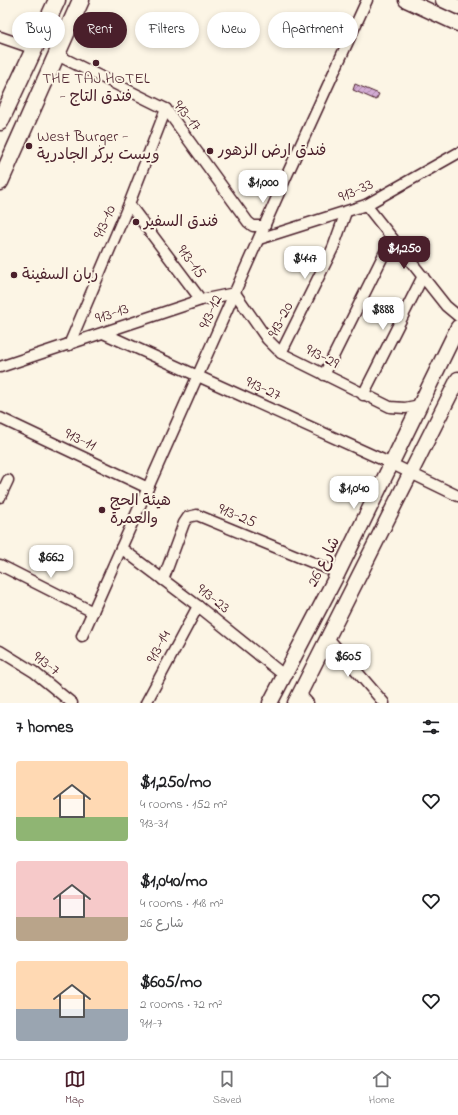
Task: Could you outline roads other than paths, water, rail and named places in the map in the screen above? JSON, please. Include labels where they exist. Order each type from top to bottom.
[{"type":"main road","points":[[0,122],[57,0]]},
{"type":"main road","points":[[0,182],[81,0]]},
{"type":"street","name":"913-12","points":[[82,636],[367,0]]},
{"type":"street","points":[[406,0],[458,24]]},
{"type":"street","points":[[443,0],[458,7]]},
{"type":"street","points":[[0,36],[35,49]]},
{"type":"street","name":"913-17","points":[[57,55],[166,109],[248,222],[253,226],[265,226]]},
{"type":"street","name":"913-10","points":[[69,345],[129,204],[166,109]]},
{"type":"street","name":"913-33","points":[[259,239],[366,205],[458,153]]},
{"type":"street","name":"913-15","points":[[129,204],[201,300]]},
{"type":"street","points":[[366,205],[446,306],[458,316]]},
{"type":"street","name":"913-20","points":[[281,353],[333,248],[346,212]]},
{"type":"street","points":[[324,375],[392,238]]},
{"type":"street","points":[[363,395],[423,276]]},
{"type":"street","name":"913-13","points":[[0,367],[201,300],[235,293]]},
{"type":"street","name":"913-29","points":[[235,293],[267,339],[281,353],[363,395],[390,407],[405,408],[420,405]]},
{"type":"street","name":"شارع 26","points":[[270,703],[338,573],[458,327]]},
{"type":"street","name":"913-27","points":[[103,333],[392,464],[458,496]]},
{"type":"street","points":[[301,700],[328,638],[458,379]]},
{"type":"street","name":"913-11","points":[[0,418],[148,488]]},
{"type":"street","points":[[0,497],[8,480]]},
{"type":"street","name":"913-25","points":[[163,580],[184,523],[188,517],[196,515],[338,573]]},
{"type":"street","points":[[351,546],[370,554]]},
{"type":"street","name":"913-23","points":[[121,548],[198,606],[285,676]]},
{"type":"street","points":[[0,565],[93,612]]},
{"type":"street","name":"913-14","points":[[146,703],[198,606]]},
{"type":"street","points":[[328,638],[384,703]]},
{"type":"street","name":"913-7","points":[[0,651],[34,672],[72,703]]},
{"type":"place","name":"THE TAJ HOTEL - فندق التاج","points":[[96,63]]},
{"type":"place","name":"West Burger - ويست بركر الجادرية","points":[[29,146]]},
{"type":"place","name":"فندق ارض الزهور","points":[[210,151]]},
{"type":"place","name":"فندق السفير","points":[[136,222]]},
{"type":"place","name":"ربان السفينة","points":[[14,275]]},
{"type":"place","name":"هيئة الحج والعمرة","points":[[102,510]]}]
